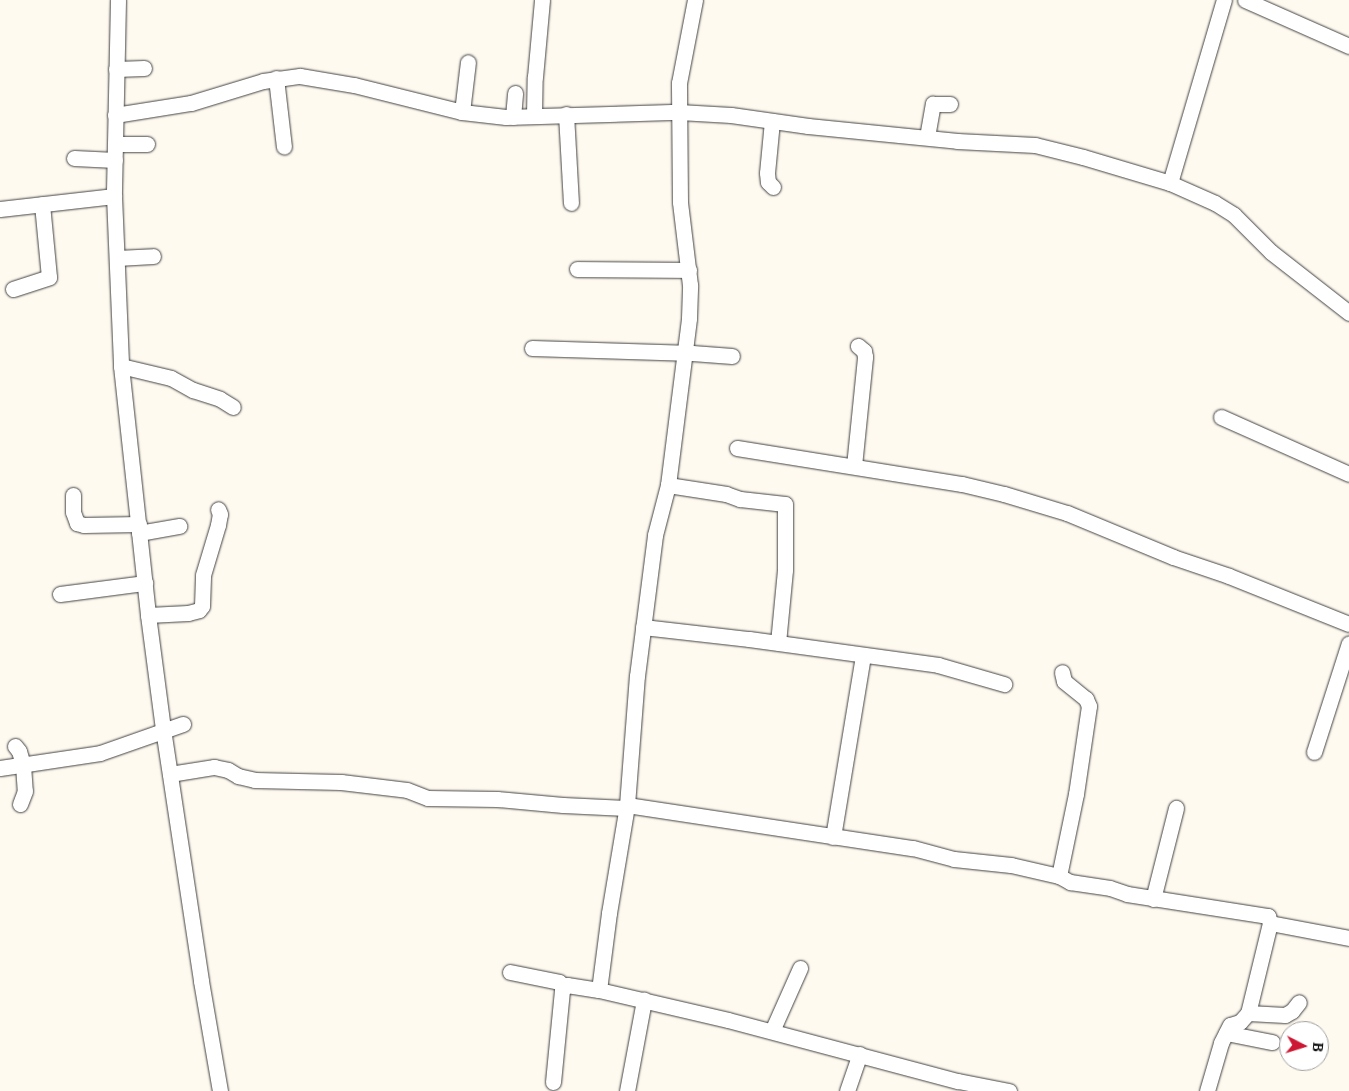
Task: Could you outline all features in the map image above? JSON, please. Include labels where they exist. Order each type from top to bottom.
[{"type":"street","points":[[118,0],[115,144],[105,160],[117,258],[121,366],[142,584],[148,615],[153,733],[170,774],[201,981],[220,1091]]},
{"type":"street","points":[[534,107],[542,0]]},
{"type":"street","points":[[599,990],[609,913],[629,807],[637,676],[645,628],[655,535],[672,486],[694,353],[689,302],[689,270],[680,202],[679,83],[695,0]]},
{"type":"street","points":[[1171,181],[1224,0]]},
{"type":"street","points":[[1245,0],[1349,46]]},
{"type":"street","points":[[462,109],[468,62]]},
{"type":"street","points":[[116,69],[144,68]]},
{"type":"street","points":[[115,115],[191,103],[276,78],[300,76],[317,77],[462,109],[514,105],[566,114],[679,112],[731,115],[772,121],[929,129],[1035,145],[1171,181],[1201,196],[1234,216],[1271,252],[1349,313]]},
{"type":"street","points":[[276,78],[284,147]]},
{"type":"street","points":[[929,129],[933,104],[950,104]]},
{"type":"street","points":[[566,114],[571,203]]},
{"type":"street","points":[[772,121],[767,173],[768,182],[773,187]]},
{"type":"street","points":[[115,144],[147,144]]},
{"type":"street","points":[[74,158],[105,160]]},
{"type":"street","points":[[0,209],[109,196]]},
{"type":"street","points":[[13,289],[49,277],[42,204]]},
{"type":"street","points":[[117,258],[153,256]]},
{"type":"street","points":[[577,269],[689,270]]},
{"type":"street","points":[[854,466],[865,357],[864,351],[858,346]]},
{"type":"street","points":[[532,348],[732,356]]},
{"type":"street","points":[[121,366],[171,378],[193,390],[220,399],[233,407]]},
{"type":"street","points":[[1221,417],[1349,474]]},
{"type":"street","points":[[737,448],[962,484],[1054,509],[1349,624]]},
{"type":"street","points":[[672,486],[692,487],[740,499],[782,503],[786,507],[785,570],[778,643]]},
{"type":"street","points":[[72,495],[73,512],[77,523],[84,525],[137,527],[178,526]]},
{"type":"street","points":[[148,615],[188,613],[199,610],[202,606],[203,576],[218,525],[220,514],[218,509]]},
{"type":"street","points":[[60,594],[142,584]]},
{"type":"street","points":[[645,628],[938,664],[1004,684]]},
{"type":"street","points":[[1314,752],[1349,643]]},
{"type":"street","points":[[833,837],[863,655]]},
{"type":"street","points":[[1059,876],[1076,794],[1089,706],[1086,699],[1064,681],[1062,672]]},
{"type":"street","points":[[0,768],[100,753],[183,724]]},
{"type":"street","points":[[15,746],[24,765],[25,791],[20,804]]},
{"type":"street","points":[[170,774],[214,767],[228,770],[247,779],[350,783],[407,790],[428,798],[496,798],[564,806],[650,808],[913,848],[941,856],[1011,865],[1059,876],[1064,880],[1110,888],[1153,899],[1268,916],[1270,923],[1248,1014],[1240,1022],[1230,1025],[1216,1059],[1207,1091]]},
{"type":"street","points":[[1153,899],[1176,808]]},
{"type":"street","points":[[1270,923],[1349,938]]},
{"type":"street","points":[[772,1031],[800,968]]},
{"type":"street","points":[[510,972],[559,982],[564,986],[599,990],[644,1000],[772,1031],[958,1081],[1009,1091]]},
{"type":"street","points":[[553,1082],[564,986]]},
{"type":"street","points":[[627,1091],[644,1000]]},
{"type":"street","points":[[1248,1014],[1285,1015],[1292,1011],[1299,1002]]},
{"type":"street","points":[[1226,1033],[1272,1042]]},
{"type":"street","points":[[847,1091],[860,1054]]}]
